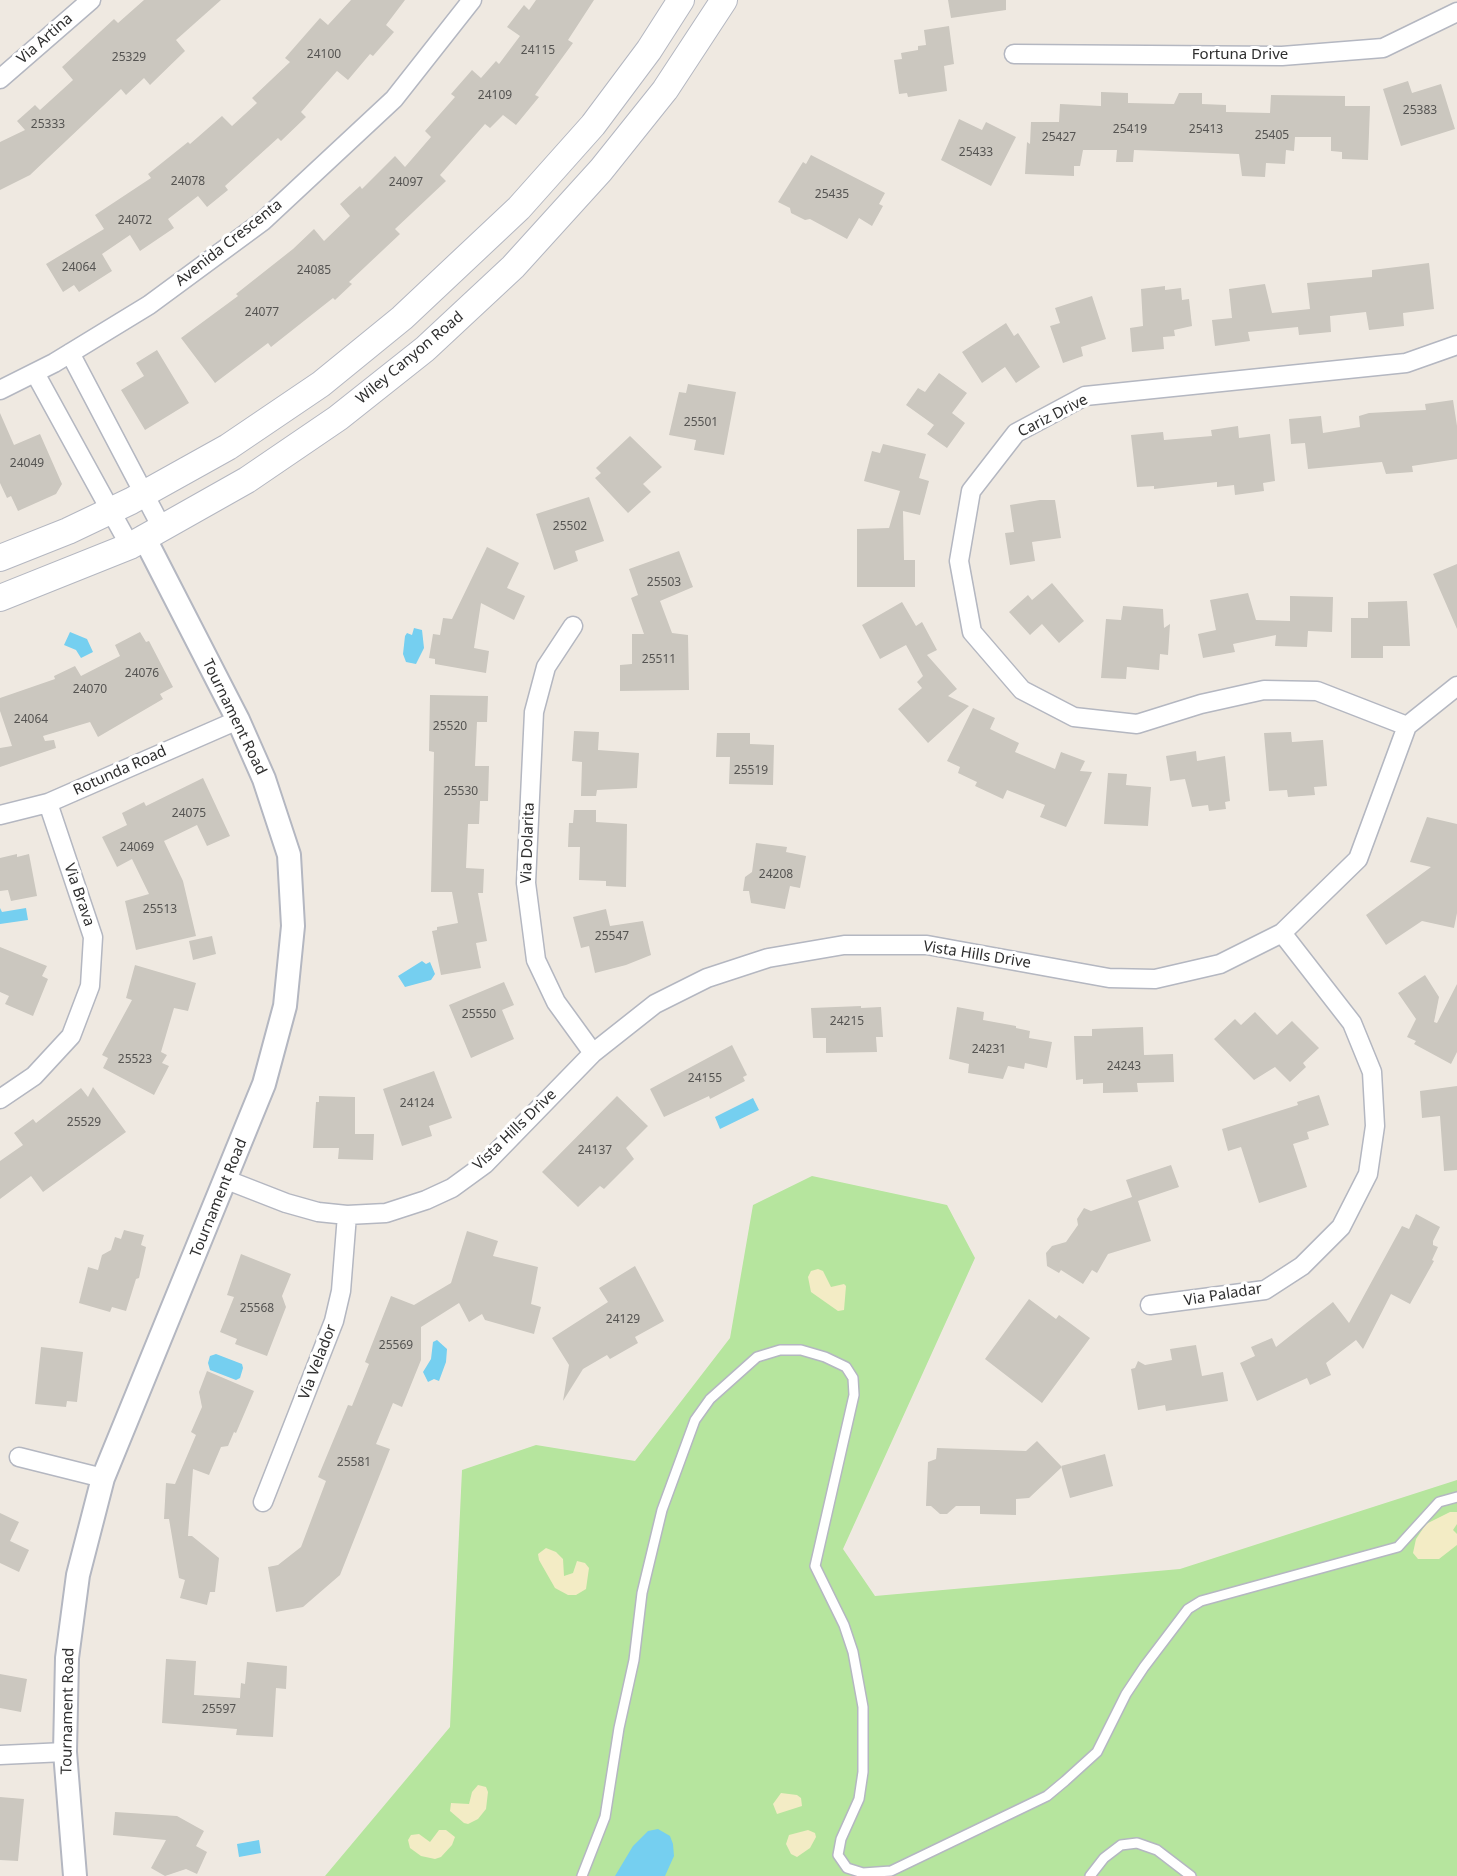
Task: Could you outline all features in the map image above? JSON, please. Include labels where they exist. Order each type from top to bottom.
[{"type":"main road","points":[[0,558],[68,531],[143,495],[228,447],[321,384],[402,318],[519,208],[593,125],[649,50],[681,0]]},
{"type":"main road","name":"Wiley Canyon Road","points":[[0,598],[145,537],[247,480],[338,418],[425,349],[513,267],[601,170],[665,90],[724,0]]},
{"type":"street","name":"Via Artina","points":[[0,79],[91,0]]},
{"type":"street","name":"Avenida Crescenta","points":[[0,390],[35,373],[149,305],[263,221],[394,99],[472,0]]},
{"type":"street","name":"Fortuna Drive","points":[[1014,54],[1282,56],[1383,48],[1457,12]]},
{"type":"street","name":"Cariz Drive","points":[[1407,726],[1317,691],[1264,690],[1202,704],[1137,724],[1074,717],[1022,690],[972,632],[959,561],[971,490],[1016,433],[1085,396],[1406,363],[1457,345]]},
{"type":"street","name":"Tournament Road","points":[[70,353],[143,495],[145,537],[238,720],[264,779],[289,855],[293,927],[285,1005],[264,1084],[227,1180],[103,1478],[78,1575],[68,1648],[66,1752],[75,1876]]},
{"type":"street","name":"Tournament Road","points":[[35,373],[110,511],[145,537]]},
{"type":"street","name":"Via Dolarita","points":[[573,626],[546,667],[534,712],[526,883],[536,960],[556,1002],[593,1053]]},
{"type":"street","points":[[1407,726],[1457,686]]},
{"type":"street","name":"Rotunda Road","points":[[0,815],[48,803],[238,720]]},
{"type":"street","name":"Vista Hills Drive","points":[[227,1180],[286,1203],[318,1212],[347,1215],[386,1213],[426,1200],[452,1188],[485,1164],[593,1053],[656,1004],[708,978],[768,958],[844,945],[927,945],[1108,978],[1155,979],[1220,964],[1282,933],[1358,859],[1407,726]]},
{"type":"street","name":"Via Brava","points":[[0,1099],[34,1076],[71,1036],[90,986],[93,937],[48,803]]},
{"type":"street","name":"Via Paladar","points":[[1150,1305],[1265,1290],[1302,1266],[1341,1227],[1368,1174],[1376,1126],[1372,1072],[1352,1023],[1282,933]]},
{"type":"street","name":"Via Velador","points":[[263,1502],[334,1321],[341,1291],[347,1215]]},
{"type":"street","points":[[19,1457],[103,1478]]},
{"type":"street","points":[[0,1755],[66,1752]]},
{"type":"lane","points":[[582,1876],[605,1817],[619,1728],[634,1660],[642,1593],[662,1510],[695,1420],[710,1399],[757,1357],[780,1350],[801,1350],[825,1357],[846,1367],[854,1378],[854,1395],[815,1566],[844,1625],[854,1652],[863,1707],[863,1772],[859,1798],[841,1839],[838,1855],[847,1868],[863,1872],[891,1870],[1047,1796],[1097,1752],[1126,1694],[1188,1609],[1201,1601],[1398,1547],[1439,1502],[1457,1497]]},
{"type":"lane","points":[[1090,1876],[1104,1858],[1121,1845],[1137,1843],[1157,1850],[1191,1876]]},
{"type":"green space","points":[[812,1176],[947,1205],[975,1258],[843,1549],[875,1596],[1180,1569],[1457,1480],[1457,1876],[325,1876],[450,1727],[462,1470],[536,1445],[635,1461],[730,1338],[753,1205]]},
{"type":"sand","points":[[818,1269],[823,1271],[831,1287],[844,1284],[846,1286],[844,1310],[838,1311],[811,1292],[808,1277],[811,1271]]},
{"type":"sand","points":[[1450,1512],[1457,1512],[1457,1524],[1453,1530],[1457,1534],[1457,1545],[1439,1559],[1418,1559],[1413,1553],[1416,1539],[1426,1524]]},
{"type":"sand","points":[[546,1548],[556,1552],[563,1559],[564,1576],[573,1573],[577,1561],[585,1563],[589,1568],[586,1589],[576,1595],[568,1595],[555,1588],[539,1560],[538,1554]]},
{"type":"sand","points":[[478,1785],[486,1787],[488,1792],[486,1809],[478,1819],[468,1824],[464,1823],[450,1811],[451,1803],[469,1804],[472,1792]]},
{"type":"sand","points":[[781,1793],[797,1795],[801,1798],[802,1806],[777,1814],[773,1804]]},
{"type":"sand","points":[[439,1830],[446,1830],[455,1837],[452,1845],[441,1857],[435,1859],[421,1856],[410,1848],[408,1840],[411,1835],[419,1834],[430,1842]]},
{"type":"sand","points":[[808,1830],[815,1833],[816,1837],[810,1848],[797,1857],[791,1854],[786,1844],[789,1835]]},
{"type":"water","points":[[414,628],[422,630],[424,648],[416,664],[406,662],[403,654],[405,636],[407,633],[412,635]]},
{"type":"water","points":[[70,632],[87,639],[93,652],[81,658],[76,650],[64,645]]},
{"type":"water","points":[[0,908],[2,912],[26,908],[28,920],[0,924]]},
{"type":"water","points":[[422,961],[426,964],[430,962],[435,974],[431,980],[405,987],[398,976]]},
{"type":"water","points":[[753,1098],[759,1110],[720,1129],[715,1117]]},
{"type":"water","points":[[437,1340],[447,1349],[446,1362],[439,1381],[434,1379],[428,1382],[423,1372],[431,1359],[433,1342]]},
{"type":"water","points":[[216,1354],[242,1364],[240,1378],[236,1380],[210,1370],[208,1363],[210,1356]]},
{"type":"water","points":[[658,1829],[670,1836],[673,1844],[674,1856],[665,1876],[615,1876],[633,1846],[648,1831]]},
{"type":"water","points":[[259,1840],[261,1853],[239,1857],[237,1844]]},
{"type":"building","points":[[144,0],[221,0],[176,40],[185,51],[150,85],[144,78],[126,95],[121,89],[30,175],[0,190],[0,142],[25,130],[17,121],[35,105],[40,110],[73,80],[62,67],[114,19],[118,23]]},
{"type":"building","points":[[351,0],[405,0],[386,25],[394,32],[373,56],[370,54],[348,80],[337,71],[301,112],[306,117],[281,141],[278,138],[225,186],[228,190],[207,207],[198,196],[168,219],[174,228],[140,251],[130,235],[102,254],[112,271],[79,292],[74,285],[63,292],[46,264],[104,229],[95,215],[151,178],[148,174],[188,142],[190,144],[222,116],[232,126],[257,103],[252,98],[290,62],[285,58],[320,18],[328,25]]},
{"type":"building","points":[[536,0],[594,0],[568,40],[573,43],[535,95],[539,97],[516,125],[503,115],[490,128],[485,124],[440,175],[446,181],[395,229],[400,234],[349,282],[352,284],[335,300],[333,298],[271,347],[268,343],[215,383],[181,338],[238,296],[236,294],[293,249],[314,229],[324,241],[350,216],[340,204],[360,186],[362,189],[395,156],[405,167],[431,137],[425,131],[455,97],[451,94],[472,70],[481,78],[496,61],[499,64],[520,36],[507,27],[524,5],[529,10]]},
{"type":"building","points":[[948,0],[1006,0],[1006,10],[951,18]]},
{"type":"building","points":[[949,26],[954,64],[944,66],[947,91],[908,97],[907,93],[899,94],[894,60],[902,59],[901,53],[918,50],[918,46],[926,45],[924,30]]},
{"type":"building","points":[[1408,81],[1412,93],[1441,84],[1455,129],[1401,146],[1383,89]]},
{"type":"building","points":[[1101,92],[1128,93],[1128,103],[1174,104],[1179,93],[1202,93],[1202,104],[1226,105],[1226,112],[1270,113],[1271,95],[1345,96],[1345,106],[1370,106],[1368,160],[1342,159],[1342,152],[1331,151],[1331,137],[1295,137],[1294,151],[1286,150],[1285,164],[1266,163],[1265,177],[1242,176],[1239,154],[1134,150],[1133,162],[1116,162],[1117,150],[1083,150],[1080,166],[1074,166],[1074,176],[1025,174],[1031,122],[1059,122],[1060,104],[1101,106]]},
{"type":"building","points":[[959,119],[982,130],[986,122],[1016,137],[991,186],[941,160]]},
{"type":"building","points":[[811,155],[885,193],[879,204],[883,206],[872,226],[859,218],[847,239],[810,219],[805,220],[791,213],[790,208],[778,202],[803,162],[806,164]]},
{"type":"building","points":[[1429,263],[1434,309],[1403,313],[1404,326],[1369,330],[1366,312],[1330,316],[1331,332],[1299,335],[1298,327],[1248,332],[1250,341],[1215,346],[1212,320],[1232,318],[1229,289],[1265,284],[1272,313],[1310,309],[1307,283],[1372,277],[1372,270]]},
{"type":"building","points":[[1165,286],[1165,290],[1181,288],[1182,300],[1189,299],[1192,326],[1174,330],[1175,336],[1163,337],[1164,349],[1132,352],[1130,328],[1143,326],[1141,289]]},
{"type":"building","points":[[1092,296],[1106,339],[1081,347],[1083,356],[1063,363],[1050,326],[1060,323],[1055,308]]},
{"type":"building","points":[[1006,323],[1014,336],[1018,333],[1040,367],[1016,383],[1005,367],[982,383],[962,352]]},
{"type":"building","points":[[157,350],[189,403],[145,430],[121,390],[144,376],[136,363]]},
{"type":"building","points":[[939,373],[967,393],[952,413],[965,423],[947,448],[927,434],[934,425],[906,405],[918,388],[925,392]]},
{"type":"building","points":[[688,384],[736,392],[724,455],[694,450],[696,440],[669,435],[679,392],[686,393]]},
{"type":"building","points":[[1453,400],[1457,426],[1457,459],[1412,466],[1413,472],[1386,474],[1382,462],[1308,469],[1305,443],[1291,444],[1289,419],[1321,416],[1323,433],[1360,427],[1359,416],[1369,413],[1426,410],[1425,404]]},
{"type":"building","points":[[0,413],[14,445],[40,434],[62,484],[56,494],[18,511],[11,496],[7,498],[0,483]]},
{"type":"building","points":[[1238,426],[1239,438],[1270,434],[1275,481],[1263,483],[1264,491],[1235,495],[1234,485],[1217,487],[1217,482],[1154,489],[1154,486],[1137,487],[1131,435],[1163,432],[1164,440],[1212,436],[1211,430]]},
{"type":"building","points":[[630,436],[662,467],[643,484],[651,492],[628,513],[595,478],[601,473],[596,468]]},
{"type":"building","points":[[883,444],[926,454],[919,478],[929,481],[920,515],[903,511],[904,560],[915,560],[915,587],[857,587],[857,529],[889,528],[900,491],[864,481],[872,451],[880,453]]},
{"type":"building","points":[[589,497],[604,541],[575,551],[578,561],[554,570],[536,514]]},
{"type":"building","points":[[1055,500],[1061,538],[1032,542],[1035,561],[1010,565],[1005,533],[1014,532],[1010,505]]},
{"type":"building","points":[[487,547],[519,563],[507,588],[525,596],[514,620],[481,603],[474,648],[489,651],[486,673],[435,664],[435,659],[429,658],[433,634],[440,635],[443,618],[452,619]]},
{"type":"building","points":[[679,551],[693,587],[660,601],[672,633],[688,635],[689,690],[620,691],[620,665],[632,664],[632,634],[644,634],[631,598],[638,595],[629,569]]},
{"type":"building","points":[[1457,564],[1457,629],[1433,574]]},
{"type":"building","points":[[1052,583],[1084,621],[1059,643],[1042,624],[1030,635],[1009,612],[1028,595],[1032,600]]},
{"type":"building","points":[[1248,593],[1256,620],[1290,621],[1290,596],[1333,597],[1332,632],[1308,631],[1307,647],[1275,646],[1276,635],[1233,644],[1235,652],[1203,658],[1198,634],[1216,630],[1210,600]]},
{"type":"building","points":[[1407,601],[1410,646],[1383,646],[1383,658],[1351,658],[1351,618],[1368,618],[1368,602]]},
{"type":"building","points":[[902,602],[916,626],[922,622],[937,650],[927,655],[957,689],[948,696],[969,706],[928,743],[898,709],[922,688],[917,682],[923,676],[906,645],[880,659],[862,625]]},
{"type":"building","points":[[1123,606],[1163,609],[1164,628],[1170,624],[1168,655],[1160,654],[1159,670],[1127,667],[1126,679],[1101,678],[1106,619],[1121,620]]},
{"type":"building","points":[[140,632],[146,642],[149,641],[173,687],[160,694],[163,699],[98,737],[90,722],[43,736],[45,741],[54,740],[56,748],[0,767],[0,748],[12,746],[0,711],[0,698],[55,679],[54,676],[75,666],[81,676],[120,656],[115,645]]},
{"type":"building","points":[[430,695],[488,696],[487,722],[477,722],[475,766],[489,766],[488,801],[480,801],[479,824],[468,824],[466,868],[484,869],[483,893],[478,893],[487,941],[476,943],[481,968],[441,975],[432,931],[437,930],[437,927],[458,923],[452,892],[431,892],[434,752],[429,751]]},
{"type":"building","points":[[973,708],[995,718],[990,729],[1019,743],[1015,752],[1055,769],[1061,752],[1085,761],[1080,771],[1092,772],[1066,827],[1040,817],[1045,805],[1007,790],[1003,799],[975,786],[977,782],[958,773],[960,767],[947,761]]},
{"type":"building","points":[[574,731],[599,732],[598,750],[639,753],[637,788],[597,790],[596,796],[581,796],[582,762],[572,761]]},
{"type":"building","points":[[1291,732],[1292,742],[1323,740],[1327,786],[1314,787],[1315,795],[1288,797],[1287,790],[1269,791],[1264,733]]},
{"type":"building","points":[[717,733],[750,733],[750,744],[774,745],[773,785],[729,784],[730,757],[716,757]]},
{"type":"building","points":[[1196,751],[1197,761],[1225,756],[1230,801],[1225,802],[1226,809],[1209,811],[1208,805],[1192,807],[1185,779],[1170,781],[1166,756]]},
{"type":"building","points":[[1108,773],[1127,774],[1126,785],[1151,787],[1148,826],[1104,824]]},
{"type":"building","points":[[203,778],[230,836],[207,846],[197,825],[164,841],[183,881],[196,936],[136,950],[125,901],[149,894],[132,859],[117,867],[102,837],[127,825],[122,813],[144,802],[146,806]]},
{"type":"building","points":[[574,810],[596,810],[596,822],[627,824],[626,887],[606,886],[606,881],[579,880],[580,847],[568,847],[569,823],[573,823]]},
{"type":"building","points":[[1427,817],[1457,824],[1457,913],[1454,928],[1422,921],[1386,945],[1366,915],[1431,867],[1410,862]]},
{"type":"building","points":[[756,843],[787,847],[786,852],[806,856],[800,888],[790,886],[785,909],[751,903],[749,891],[743,891],[745,877],[752,872]]},
{"type":"building","points":[[17,854],[17,857],[29,854],[37,896],[11,901],[8,890],[0,891],[0,858]]},
{"type":"building","points":[[606,909],[610,926],[643,921],[651,955],[626,965],[595,973],[589,946],[581,948],[573,917]]},
{"type":"building","points":[[212,936],[216,954],[193,960],[189,941]]},
{"type":"building","points":[[0,947],[47,966],[42,976],[48,979],[33,1016],[5,1004],[9,996],[0,992]]},
{"type":"building","points":[[135,965],[196,983],[188,1011],[174,1008],[161,1052],[167,1055],[162,1063],[169,1066],[154,1095],[103,1068],[108,1058],[102,1055],[132,1000],[126,998]]},
{"type":"building","points":[[1425,975],[1439,997],[1434,1022],[1437,1023],[1457,984],[1457,1052],[1451,1064],[1414,1044],[1416,1041],[1407,1037],[1416,1019],[1398,993]]},
{"type":"building","points":[[504,982],[514,1005],[502,1010],[514,1039],[471,1058],[449,1005]]},
{"type":"building","points":[[861,1006],[861,1008],[881,1007],[883,1037],[876,1037],[877,1052],[826,1053],[826,1038],[813,1038],[811,1008]]},
{"type":"building","points":[[957,1007],[984,1012],[983,1020],[1016,1026],[1016,1028],[1030,1031],[1029,1038],[1052,1042],[1047,1068],[1025,1063],[1024,1069],[1008,1066],[1003,1079],[968,1073],[969,1064],[949,1059]]},
{"type":"building","points":[[1255,1012],[1277,1035],[1292,1021],[1319,1048],[1303,1063],[1306,1067],[1290,1082],[1275,1067],[1254,1080],[1214,1039],[1235,1019],[1241,1025]]},
{"type":"building","points":[[1143,1027],[1144,1055],[1173,1054],[1174,1082],[1137,1083],[1138,1092],[1103,1093],[1103,1083],[1083,1084],[1083,1079],[1076,1080],[1074,1036],[1092,1036],[1092,1029]]},
{"type":"building","points":[[732,1045],[747,1075],[743,1077],[745,1081],[710,1099],[709,1096],[664,1117],[650,1089]]},
{"type":"building","points":[[434,1071],[452,1118],[429,1126],[432,1136],[402,1146],[383,1089]]},
{"type":"building","points":[[1457,1086],[1457,1170],[1444,1171],[1440,1116],[1422,1118],[1420,1091]]},
{"type":"building","points":[[93,1087],[126,1132],[43,1192],[31,1176],[0,1199],[0,1161],[23,1145],[14,1133],[33,1119],[36,1123],[81,1088],[88,1097]]},
{"type":"building","points":[[1319,1095],[1329,1125],[1307,1132],[1309,1139],[1293,1144],[1307,1187],[1259,1203],[1241,1147],[1228,1151],[1222,1129],[1298,1105],[1297,1102]]},
{"type":"building","points":[[319,1096],[355,1097],[355,1134],[374,1134],[373,1160],[338,1159],[339,1148],[313,1148],[316,1102],[319,1102]]},
{"type":"building","points":[[617,1096],[648,1126],[626,1148],[634,1159],[604,1189],[600,1186],[578,1207],[542,1172]]},
{"type":"building","points":[[1171,1165],[1179,1187],[1138,1201],[1151,1241],[1108,1254],[1097,1273],[1092,1270],[1083,1284],[1061,1270],[1059,1273],[1047,1266],[1046,1253],[1052,1246],[1066,1242],[1078,1225],[1077,1219],[1084,1208],[1091,1211],[1132,1197],[1126,1180]]},
{"type":"building","points":[[1416,1214],[1440,1227],[1433,1241],[1433,1245],[1438,1247],[1432,1260],[1434,1261],[1410,1304],[1391,1294],[1363,1349],[1356,1340],[1326,1363],[1331,1375],[1310,1385],[1307,1378],[1257,1401],[1240,1363],[1255,1356],[1251,1347],[1272,1338],[1276,1347],[1333,1302],[1349,1323],[1402,1226],[1409,1229]]},
{"type":"building","points":[[124,1230],[144,1235],[141,1245],[146,1247],[139,1278],[136,1279],[126,1311],[112,1307],[110,1312],[79,1303],[88,1267],[98,1270],[102,1255],[111,1250],[115,1237],[121,1239]]},
{"type":"building","points":[[467,1231],[498,1241],[493,1256],[538,1267],[531,1304],[541,1307],[534,1334],[485,1320],[482,1314],[469,1322],[459,1303],[421,1327],[421,1360],[402,1407],[393,1403],[376,1444],[390,1449],[340,1575],[303,1607],[276,1612],[268,1567],[278,1565],[301,1547],[326,1481],[318,1477],[348,1405],[352,1406],[369,1364],[365,1362],[391,1296],[414,1305],[451,1283]]},
{"type":"building","points":[[241,1254],[291,1274],[282,1296],[286,1307],[267,1356],[235,1344],[237,1339],[220,1332],[234,1297],[227,1295]]},
{"type":"building","points":[[635,1266],[664,1321],[635,1337],[638,1343],[610,1359],[607,1355],[583,1369],[563,1401],[569,1365],[552,1338],[608,1302],[599,1288]]},
{"type":"building","points":[[1029,1299],[1056,1319],[1059,1315],[1090,1338],[1042,1403],[985,1359]]},
{"type":"building","points":[[1196,1345],[1202,1376],[1223,1372],[1228,1401],[1166,1411],[1165,1405],[1138,1410],[1131,1369],[1135,1368],[1138,1361],[1145,1365],[1172,1360],[1170,1349]]},
{"type":"building","points":[[41,1347],[83,1352],[77,1402],[67,1401],[66,1407],[35,1404]]},
{"type":"building","points":[[207,1371],[254,1391],[236,1433],[234,1432],[228,1446],[221,1447],[209,1475],[193,1469],[188,1536],[192,1536],[219,1558],[215,1592],[210,1592],[207,1605],[180,1598],[185,1580],[179,1578],[169,1519],[164,1519],[166,1483],[175,1484],[196,1435],[191,1432],[202,1407],[199,1392]]},
{"type":"building","points":[[1037,1441],[1062,1467],[1029,1498],[1016,1499],[1016,1515],[980,1514],[980,1506],[956,1506],[947,1514],[940,1514],[931,1506],[926,1506],[928,1462],[936,1459],[937,1448],[1026,1451]]},
{"type":"building","points":[[1105,1454],[1113,1486],[1070,1498],[1061,1466]]},
{"type":"building","points":[[0,1513],[19,1522],[10,1541],[29,1550],[19,1572],[0,1563]]},
{"type":"building","points":[[166,1659],[196,1661],[194,1695],[240,1698],[241,1683],[245,1684],[247,1662],[287,1666],[286,1689],[276,1688],[273,1737],[236,1735],[237,1729],[162,1723]]},
{"type":"building","points":[[0,1674],[27,1679],[21,1712],[0,1708]]},
{"type":"building","points":[[0,1797],[24,1799],[18,1861],[0,1860]]},
{"type":"building","points":[[115,1812],[177,1816],[204,1831],[196,1846],[207,1852],[197,1874],[186,1869],[165,1876],[151,1868],[166,1840],[113,1835]]}]
